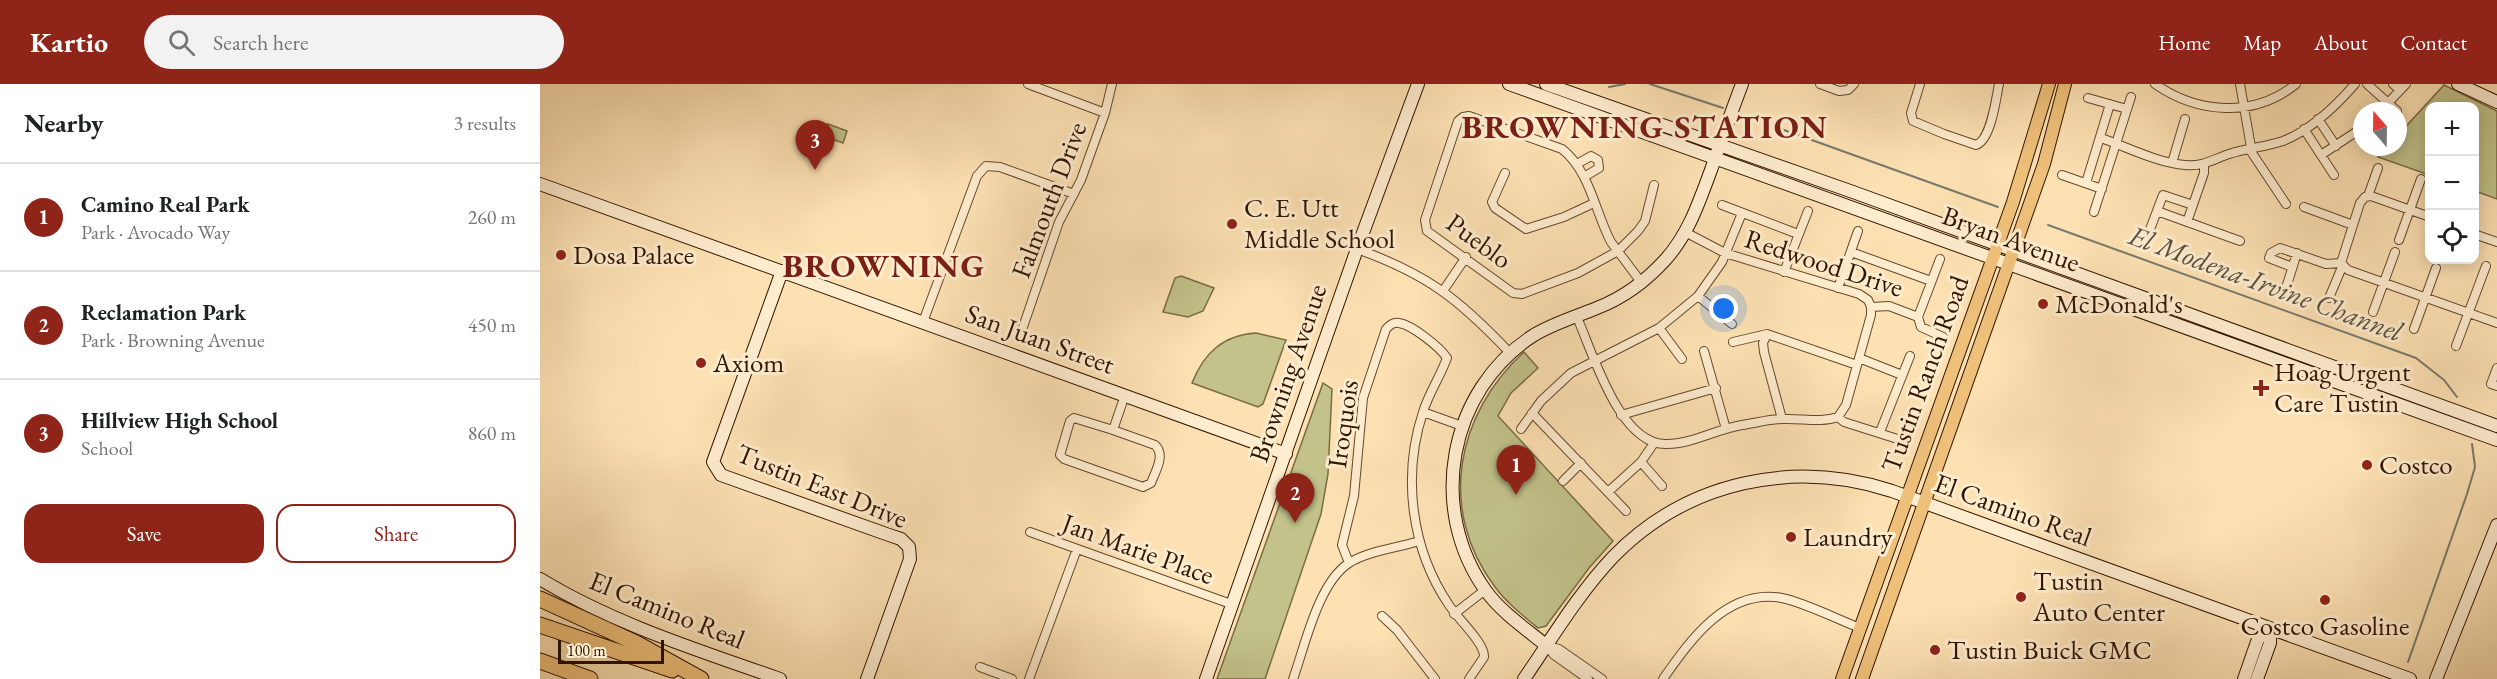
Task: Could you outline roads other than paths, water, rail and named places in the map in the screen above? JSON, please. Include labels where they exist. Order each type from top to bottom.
[{"type":"highway","points":[[540,599],[636,643],[699,679]]},
{"type":"highway","points":[[540,625],[699,679]]},
{"type":"highway","points":[[540,661],[590,679]]},
{"type":"main road","name":"Browning Avenue","points":[[1206,679],[1357,249],[1418,84]]},
{"type":"main road","name":"Bryan Avenue","points":[[1509,84],[2497,440]]},
{"type":"main road","name":"Bryan Avenue","points":[[1546,84],[1997,244],[2497,426]]},
{"type":"main road","points":[[1547,646],[1504,611],[1485,590],[1464,550],[1453,509],[1453,465],[1462,426],[1479,390],[1510,353],[1535,334],[1613,301],[1641,282],[1668,257],[1695,214],[1742,84]]},
{"type":"main road","name":"Tustin Ranch Road","points":[[1842,679],[1993,258],[2040,120],[2049,84]]},
{"type":"main road","name":"Tustin Ranch Road","points":[[1862,679],[2044,164],[2065,84]]},
{"type":"main road","points":[[2458,84],[2497,102]]},
{"type":"main road","name":"San Juan Street","points":[[540,184],[1286,454]]},
{"type":"main road","name":"Tustin East Drive","points":[[782,271],[713,462],[721,475],[901,539],[909,547],[910,559],[867,679]]},
{"type":"main road","name":"El Camino Real","points":[[1524,679],[1591,583],[1629,542],[1667,514],[1713,491],[1750,481],[1799,475],[1873,484],[2410,679]]},
{"type":"main road","points":[[2436,679],[2497,525]]},
{"type":"main road","name":"El Camino Real","points":[[540,579],[598,611],[635,627],[780,679]]},
{"type":"main road","points":[[2244,679],[2258,639],[2270,629]]},
{"type":"main road","points":[[2257,679],[2270,643],[2270,629]]},
{"type":"street","points":[[1028,84],[1105,113]]},
{"type":"street","name":"Falmouth Drive","points":[[1022,330],[1059,222],[1074,194],[1105,113],[1112,84]]},
{"type":"street","points":[[1820,84],[1839,91],[1851,87]]},
{"type":"street","points":[[1920,84],[1911,113],[1913,121],[1970,144],[1980,143],[1986,136],[2000,84]]},
{"type":"street","points":[[2155,84],[2190,103],[2211,108],[2244,107],[2267,101],[2296,84]]},
{"type":"street","points":[[2240,84],[2251,149],[2286,204]]},
{"type":"street","points":[[2101,138],[2172,163],[2204,164],[2229,154],[2284,141],[2318,119],[2355,84]]},
{"type":"street","points":[[2367,84],[2387,102]]},
{"type":"street","points":[[2389,102],[2400,86]]},
{"type":"street","points":[[2094,212],[2131,97]]},
{"type":"street","points":[[2088,98],[2127,109]]},
{"type":"street","points":[[2086,183],[2110,104]]},
{"type":"street","name":"Pueblo","points":[[1577,164],[1562,149],[1469,116],[1463,117],[1458,121],[1424,225],[1427,231],[1517,294],[1578,273],[1617,251]]},
{"type":"street","points":[[2172,163],[2185,118]]},
{"type":"street","points":[[2318,119],[2336,146]]},
{"type":"street","points":[[2304,129],[2334,175]]},
{"type":"street","points":[[2321,155],[2353,134]]},
{"type":"street","points":[[1584,177],[1599,168],[1598,160],[1591,156],[1577,164],[1606,233],[1641,282]]},
{"type":"street","points":[[2187,222],[2204,173],[2204,164]]},
{"type":"street","points":[[923,321],[977,176],[986,166],[1000,167],[1074,194]]},
{"type":"street","points":[[2329,298],[2342,265],[2360,202],[2366,197],[2378,168]]},
{"type":"street","points":[[1505,173],[1492,202],[1495,208],[1526,229],[1564,217],[1594,203]]},
{"type":"street","points":[[2062,175],[2102,189]]},
{"type":"street","points":[[2399,240],[2421,179]]},
{"type":"street","points":[[1617,251],[1645,221],[1654,185]]},
{"type":"street","points":[[2149,232],[2163,195],[2193,205]]},
{"type":"street","points":[[2366,197],[2425,215]]},
{"type":"street","points":[[1722,205],[1798,234]]},
{"type":"street","points":[[2304,207],[2353,225]]},
{"type":"street","points":[[1784,272],[1808,211]]},
{"type":"street","points":[[2157,211],[2240,241]]},
{"type":"street","points":[[1521,429],[1541,401],[1571,373],[1659,328],[1678,315],[1698,296],[1716,272],[1742,213]]},
{"type":"street","points":[[1838,288],[1858,231]]},
{"type":"street","name":"Redwood Drive","points":[[1685,232],[1725,253],[1864,296],[1871,307],[1889,306],[1918,317],[1921,327],[1943,337]]},
{"type":"street","points":[[2479,235],[2496,240]]},
{"type":"street","points":[[2292,267],[2269,258],[2271,253],[2280,248],[2326,264],[2342,265],[2497,323]]},
{"type":"street","points":[[1357,249],[1404,267],[1443,291],[1471,313],[1510,353]]},
{"type":"street","points":[[1851,252],[1931,281]]},
{"type":"street","points":[[2373,312],[2395,252]]},
{"type":"street","points":[[2286,288],[2297,253]]},
{"type":"street","points":[[1443,291],[1466,257]]},
{"type":"street","points":[[1918,317],[1940,259]]},
{"type":"street","points":[[2456,346],[2486,266]]},
{"type":"street","points":[[2414,329],[2436,268]]},
{"type":"street","points":[[1698,296],[1732,324]]},
{"type":"street","points":[[1576,315],[1609,397],[1622,415],[1642,436],[1654,443],[1671,444],[1726,429],[1782,419],[1825,420],[1838,417],[1846,405],[1871,315],[1871,307]]},
{"type":"street","name":"Iroquois","points":[[1349,563],[1342,545],[1357,473],[1363,398],[1386,329],[1395,322],[1407,326],[1439,348],[1447,358],[1423,412]]},
{"type":"street","points":[[1659,328],[1682,359]]},
{"type":"street","points":[[1767,334],[1763,343],[1764,352],[1782,419]]},
{"type":"street","points":[[1733,342],[1767,334],[1902,375]]},
{"type":"street","points":[[1704,351],[1726,429]]},
{"type":"street","points":[[1880,432],[1910,356]]},
{"type":"street","points":[[2494,385],[2497,368]]},
{"type":"street","points":[[1622,415],[1716,388]]},
{"type":"street","points":[[1113,430],[1125,395]]},
{"type":"street","points":[[1462,426],[1423,412],[1415,447],[1412,479],[1419,542],[1429,569],[1454,614],[1483,647],[1485,653],[1469,679]]},
{"type":"street","points":[[1532,413],[1626,511]]},
{"type":"street","points":[[1838,417],[1844,422],[1907,442]]},
{"type":"street","points":[[1074,418],[1113,430],[1155,445],[1160,449],[1161,454],[1148,486],[1143,487],[1064,459],[1060,455],[1070,421],[1074,418]]},
{"type":"street","points":[[1608,492],[1641,462],[1654,443]]},
{"type":"street","points":[[1641,462],[1662,486]]},
{"type":"street","points":[[1563,481],[1581,463]]},
{"type":"street","name":"Jan Marie Place","points":[[1030,532],[1231,604]]},
{"type":"street","points":[[1293,679],[1326,589],[1340,570],[1349,563],[1419,542]]},
{"type":"street","points":[[1029,679],[1077,549]]},
{"type":"street","points":[[1454,614],[1485,590]]},
{"type":"street","points":[[1663,679],[1704,627],[1728,608],[1744,600],[1764,597],[1784,598],[1860,628]]},
{"type":"street","points":[[1382,616],[1435,679]]},
{"type":"street","points":[[1547,646],[1554,655],[1588,679]]},
{"type":"street","points":[[1547,646],[1559,649],[1602,679]]},
{"type":"street","points":[[980,668],[1012,679]]},
{"type":"waterway","name":"El Modena-Irvine Channel","points":[[1609,87],[1625,84]]},
{"type":"waterway","name":"El Modena-Irvine Channel","points":[[1650,84],[1723,108]]},
{"type":"waterway","name":"El Modena-Irvine Channel","points":[[1742,115],[1998,207]]},
{"type":"waterway","name":"El Modena-Irvine Channel","points":[[2048,225],[2416,358],[2444,380],[2457,397]]},
{"type":"waterway","name":"El Modena-Irvine Channel","points":[[2408,662],[2475,467],[2472,444]]},
{"type":"place","name":"Hillview High School","points":[[815,170]]},
{"type":"place","name":"C. E. Utt Middle School","points":[[1232,224]]},
{"type":"place","name":"Dosa Palace","points":[[561,255]]},
{"type":"place","name":"McDonald's","points":[[2043,304]]},
{"type":"place","name":"Axiom","points":[[701,363]]},
{"type":"place","name":"Hoag Urgent Care Tustin","points":[[2261,388]]},
{"type":"place","name":"Costco","points":[[2367,465]]},
{"type":"place","name":"Camino Real Park","points":[[1516,495]]},
{"type":"place","name":"Reclamation Park","points":[[1295,523]]},
{"type":"place","name":"Laundry","points":[[1791,537]]},
{"type":"place","name":"Tustin Auto Center","points":[[2021,597]]},
{"type":"place","name":"Costco Gasoline","points":[[2325,600]]},
{"type":"place","name":"Tustin Buick GMC","points":[[1935,650]]},
{"type":"district","name":"BROWNING STATION","points":[[1645,126]]},
{"type":"district","name":"BROWNING","points":[[884,265]]}]
